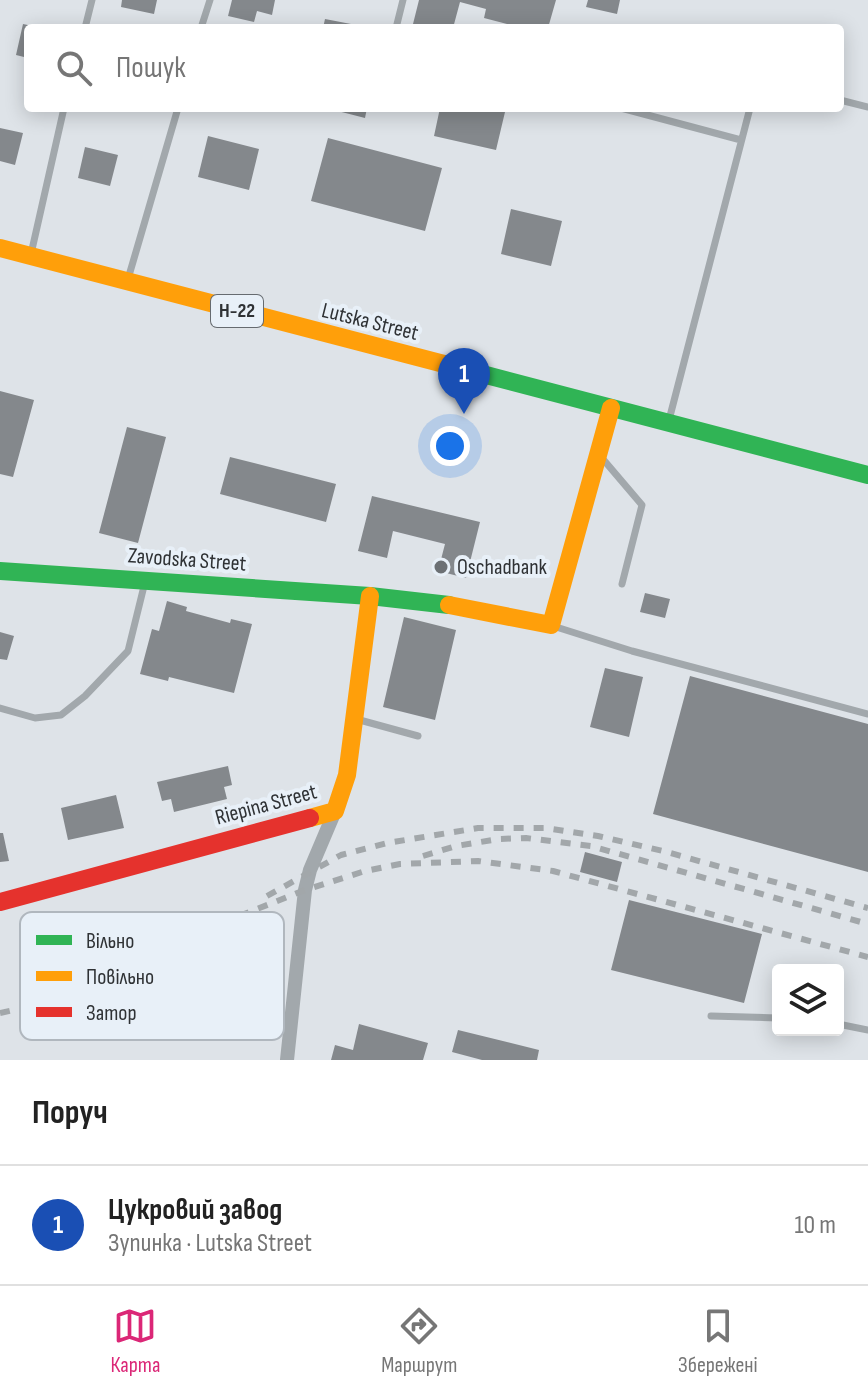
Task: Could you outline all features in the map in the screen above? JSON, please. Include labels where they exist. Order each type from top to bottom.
[{"type":"street","name":"Lutska Street","points":[[0,248],[868,475]]},
{"type":"street","points":[[551,625],[611,408]]},
{"type":"street","name":"Zavodska Street","points":[[0,571],[370,596],[463,606],[551,625]]},
{"type":"street","name":"Riepina Street","points":[[0,902],[335,811],[347,775],[370,596]]},
{"type":"street","points":[[287,1060],[305,890],[310,870],[335,811]]},
{"type":"lane","points":[[86,24],[92,0]]},
{"type":"lane","points":[[202,24],[210,0]]},
{"type":"lane","points":[[397,24],[403,0]]},
{"type":"lane","points":[[844,101],[868,107]]},
{"type":"lane","points":[[30,256],[63,112]]},
{"type":"lane","points":[[127,282],[177,112]]},
{"type":"lane","points":[[636,112],[741,140]]},
{"type":"lane","points":[[668,422],[749,112]]},
{"type":"lane","points":[[598,454],[642,505],[622,584]]},
{"type":"lane","points":[[0,708],[35,718],[61,715],[85,696],[128,651],[146,581]]},
{"type":"lane","points":[[551,625],[632,651],[868,714]]},
{"type":"lane","points":[[354,719],[418,736]]},
{"type":"lane","points":[[711,1016],[772,1018]]},
{"type":"lane","points":[[844,1025],[868,1030]]},
{"type":"building","points":[[122,0],[157,0],[154,14],[121,7]]},
{"type":"building","points":[[232,0],[275,0],[272,15],[257,11],[254,22],[228,16]]},
{"type":"building","points":[[419,0],[556,0],[549,24],[507,24],[484,18],[486,9],[460,2],[454,24],[413,24]]},
{"type":"building","points":[[588,0],[620,0],[617,14],[586,7]]},
{"type":"building","points":[[325,19],[351,24],[324,24]]},
{"type":"building","points":[[23,24],[24,24],[24,57],[16,55]]},
{"type":"building","points":[[342,112],[366,112],[365,118]]},
{"type":"building","points":[[439,112],[505,112],[496,150],[434,136]]},
{"type":"building","points":[[0,128],[23,133],[15,165],[0,161]]},
{"type":"building","points":[[208,136],[259,149],[249,190],[198,177]]},
{"type":"building","points":[[328,138],[442,168],[425,231],[311,201]]},
{"type":"building","points":[[85,147],[118,155],[110,186],[78,178]]},
{"type":"building","points":[[511,209],[562,221],[551,266],[501,254]]},
{"type":"building","points":[[0,391],[34,400],[13,477],[0,474]]},
{"type":"building","points":[[127,427],[166,437],[138,543],[99,533]]},
{"type":"building","points":[[230,457],[336,484],[326,522],[220,494]]},
{"type":"building","points":[[372,496],[480,522],[466,578],[438,571],[445,544],[393,531],[387,558],[358,551]]},
{"type":"building","points":[[645,593],[670,599],[665,618],[640,612]]},
{"type":"building","points":[[167,601],[187,607],[186,611],[230,623],[231,619],[252,624],[234,693],[169,677],[168,681],[140,674],[152,629],[159,631]]},
{"type":"building","points":[[404,617],[456,630],[435,720],[383,707]]},
{"type":"building","points":[[0,632],[14,636],[7,660],[0,659]]},
{"type":"building","points":[[605,668],[643,677],[629,737],[590,727]]},
{"type":"building","points":[[690,676],[868,724],[868,872],[653,814]]},
{"type":"building","points":[[228,766],[232,785],[224,787],[227,799],[174,812],[171,799],[162,801],[157,782]]},
{"type":"building","points":[[116,795],[124,828],[68,840],[61,808]]},
{"type":"building","points":[[0,833],[3,833],[9,861],[0,862]]},
{"type":"building","points":[[585,852],[622,862],[617,882],[580,872]]},
{"type":"building","points":[[629,900],[762,934],[744,1003],[611,970]]},
{"type":"building","points":[[359,1024],[428,1043],[423,1060],[331,1060],[335,1045],[353,1050]]},
{"type":"building","points":[[458,1030],[539,1050],[537,1060],[482,1060],[452,1052]]},
{"type":"railway","points":[[267,896],[341,855],[387,843],[478,828],[545,828],[663,851],[868,908]]},
{"type":"railway","points":[[423,856],[456,846],[499,839],[526,838],[591,846],[868,924]]},
{"type":"railway","points":[[249,912],[365,871],[400,864],[478,861],[553,871],[868,957]]},
{"type":"railway","points":[[0,1013],[20,1009]]},
{"type":"traffic: fast","points":[[467,370],[868,475]]},
{"type":"traffic: fast","points":[[0,571],[370,596],[449,605]]},
{"type":"traffic: slow","points":[[0,248],[467,370]]},
{"type":"traffic: slow","points":[[449,605],[551,625],[611,408]]},
{"type":"traffic: slow","points":[[310,818],[335,811],[347,775],[370,596]]},
{"type":"traffic: jam","points":[[0,902],[310,818]]},
{"type":"place","name":"Цукровий завод","points":[[464,414]]},
{"type":"place","name":"Oschadbank","points":[[441,567]]}]
